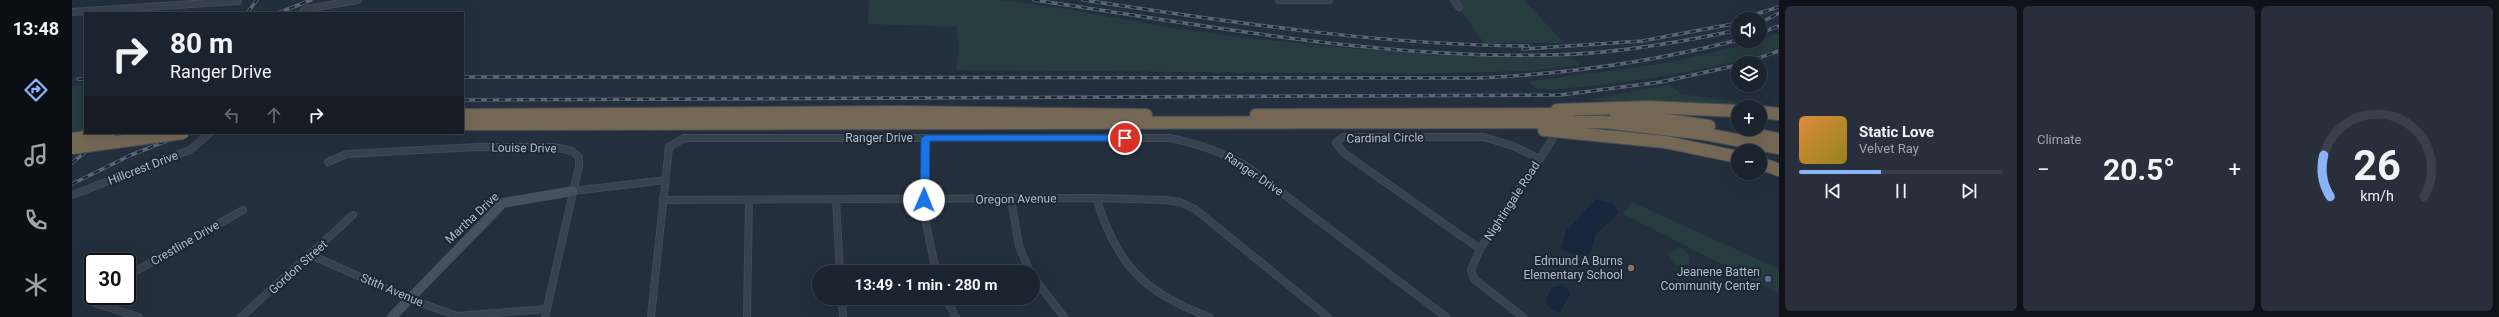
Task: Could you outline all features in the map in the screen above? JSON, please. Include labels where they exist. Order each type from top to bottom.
[{"type":"highway","points":[[1513,113],[1610,107],[1731,110]]},
{"type":"highway","points":[[464,114],[899,112],[1197,115],[1513,113],[1646,117],[1779,139]]},
{"type":"highway","points":[[1767,113],[1779,114]]},
{"type":"highway","points":[[464,124],[1604,122],[1705,134],[1779,148]]},
{"type":"highway","points":[[1413,123],[1640,137],[1699,147],[1731,155]]},
{"type":"highway","points":[[72,139],[104,134]]},
{"type":"highway","points":[[72,148],[176,134]]},
{"type":"highway","points":[[1767,165],[1779,169]]},
{"type":"street","points":[[303,12],[306,9],[358,0]]},
{"type":"street","points":[[1279,0],[1329,0]]},
{"type":"street","points":[[1454,0],[1459,7]]},
{"type":"street","points":[[72,12],[238,1]]},
{"type":"street","name":"Hillcrest Drive","points":[[72,194],[190,150],[204,140],[209,134]]},
{"type":"street","name":"Cardinal Circle","points":[[1480,249],[1344,153],[1336,143],[1343,137],[1484,137],[1513,146],[1540,159]]},
{"type":"street","name":"Ranger Drive","points":[[651,317],[669,147],[674,142],[684,138],[1170,138],[1210,148],[1249,168],[1446,317]]},
{"type":"street","points":[[926,138],[924,200],[933,265]]},
{"type":"street","name":"Nightingale Road","points":[[1523,317],[1474,279],[1471,270],[1480,249],[1552,140]]},
{"type":"street","name":"Louise Drive","points":[[328,162],[347,154],[476,147],[554,147],[572,152],[579,157],[579,166],[545,317]]},
{"type":"street","name":"Martha Drive","points":[[392,317],[503,203],[512,200],[573,191],[666,180]]},
{"type":"street","points":[[1096,198],[1109,237],[1120,256],[1138,276],[1174,302],[1208,317]]},
{"type":"street","name":"Oregon Avenue","points":[[663,200],[924,200],[1096,198],[1165,200],[1180,202],[1195,209],[1328,317]]},
{"type":"street","points":[[1011,199],[1019,246],[1027,265]]},
{"type":"street","points":[[747,317],[749,200]]},
{"type":"street","points":[[836,200],[840,265]]},
{"type":"street","name":"Crestline Drive","points":[[136,271],[243,210]]},
{"type":"street","name":"Gordon Street","points":[[241,317],[311,255],[353,215]]},
{"type":"street","name":"Stith Avenue","points":[[311,255],[410,299],[456,316],[547,309]]},
{"type":"street","points":[[1040,286],[1064,317]]},
{"type":"street","points":[[100,305],[139,317]]},
{"type":"street","points":[[842,305],[843,317]]},
{"type":"street","points":[[949,305],[956,317]]},
{"type":"green space","points":[[869,0],[1000,0],[1066,9],[1175,28],[1273,41],[1372,50],[1471,56],[1570,57],[1581,65],[1527,71],[1412,74],[956,70],[959,47],[956,27],[868,24]]},
{"type":"green space","points":[[1453,0],[1524,0],[1564,43],[1484,43]]},
{"type":"green space","points":[[1779,33],[1779,48],[1754,56],[1731,56],[1731,62],[1694,71],[1608,84],[1550,90],[1536,88],[1529,83],[1532,81],[1667,63],[1731,48],[1767,48],[1767,37]]},
{"type":"green space","points":[[84,85],[84,131],[72,134],[72,86]]},
{"type":"green space","points":[[1669,85],[1681,94],[1731,101],[1731,107],[1637,105],[1589,99]]},
{"type":"green space","points":[[1767,106],[1776,107],[1777,111],[1767,109]]},
{"type":"green space","points":[[1632,202],[1779,269],[1779,293],[1623,214]]},
{"type":"green space","points":[[1680,248],[1688,255],[1690,259],[1689,265],[1677,265],[1667,254]]},
{"type":"water","points":[[1596,199],[1614,204],[1619,213],[1596,234],[1590,254],[1575,254],[1561,249],[1566,231]]},
{"type":"water","points":[[1561,285],[1567,287],[1570,294],[1560,312],[1557,312],[1551,309],[1545,301],[1552,287]]},
{"type":"railway","points":[[248,12],[257,0]]},
{"type":"railway","points":[[281,12],[311,0]]},
{"type":"railway","points":[[1034,0],[1227,29],[1356,46],[1421,52],[1486,55],[1551,55],[1622,50],[1731,31]]},
{"type":"railway","points":[[1083,0],[1249,24],[1360,37],[1472,45],[1528,46]]},
{"type":"railway","points":[[1763,12],[1779,7]]},
{"type":"railway","points":[[1767,19],[1779,13]]},
{"type":"railway","points":[[1523,49],[1642,41],[1731,24]]},
{"type":"railway","points":[[1767,30],[1779,26]]},
{"type":"railway","points":[[464,77],[1478,78],[1609,66],[1673,55],[1731,42]]},
{"type":"railway","points":[[1764,56],[1779,51]]},
{"type":"railway","points":[[464,100],[1560,95],[1661,82],[1731,67]]},
{"type":"railway","points":[[78,79],[84,79]]},
{"type":"railway","points":[[72,163],[108,134]]},
{"type":"railway","points":[[72,184],[131,155],[184,134]]},
{"type":"place","name":"Edmund A Burns Elementary School","points":[[1631,268]]},
{"type":"place","name":"Jeanene Batten Community Center","points":[[1768,279]]},
{"type":"route","points":[[924,200],[926,138],[1125,138]]}]
